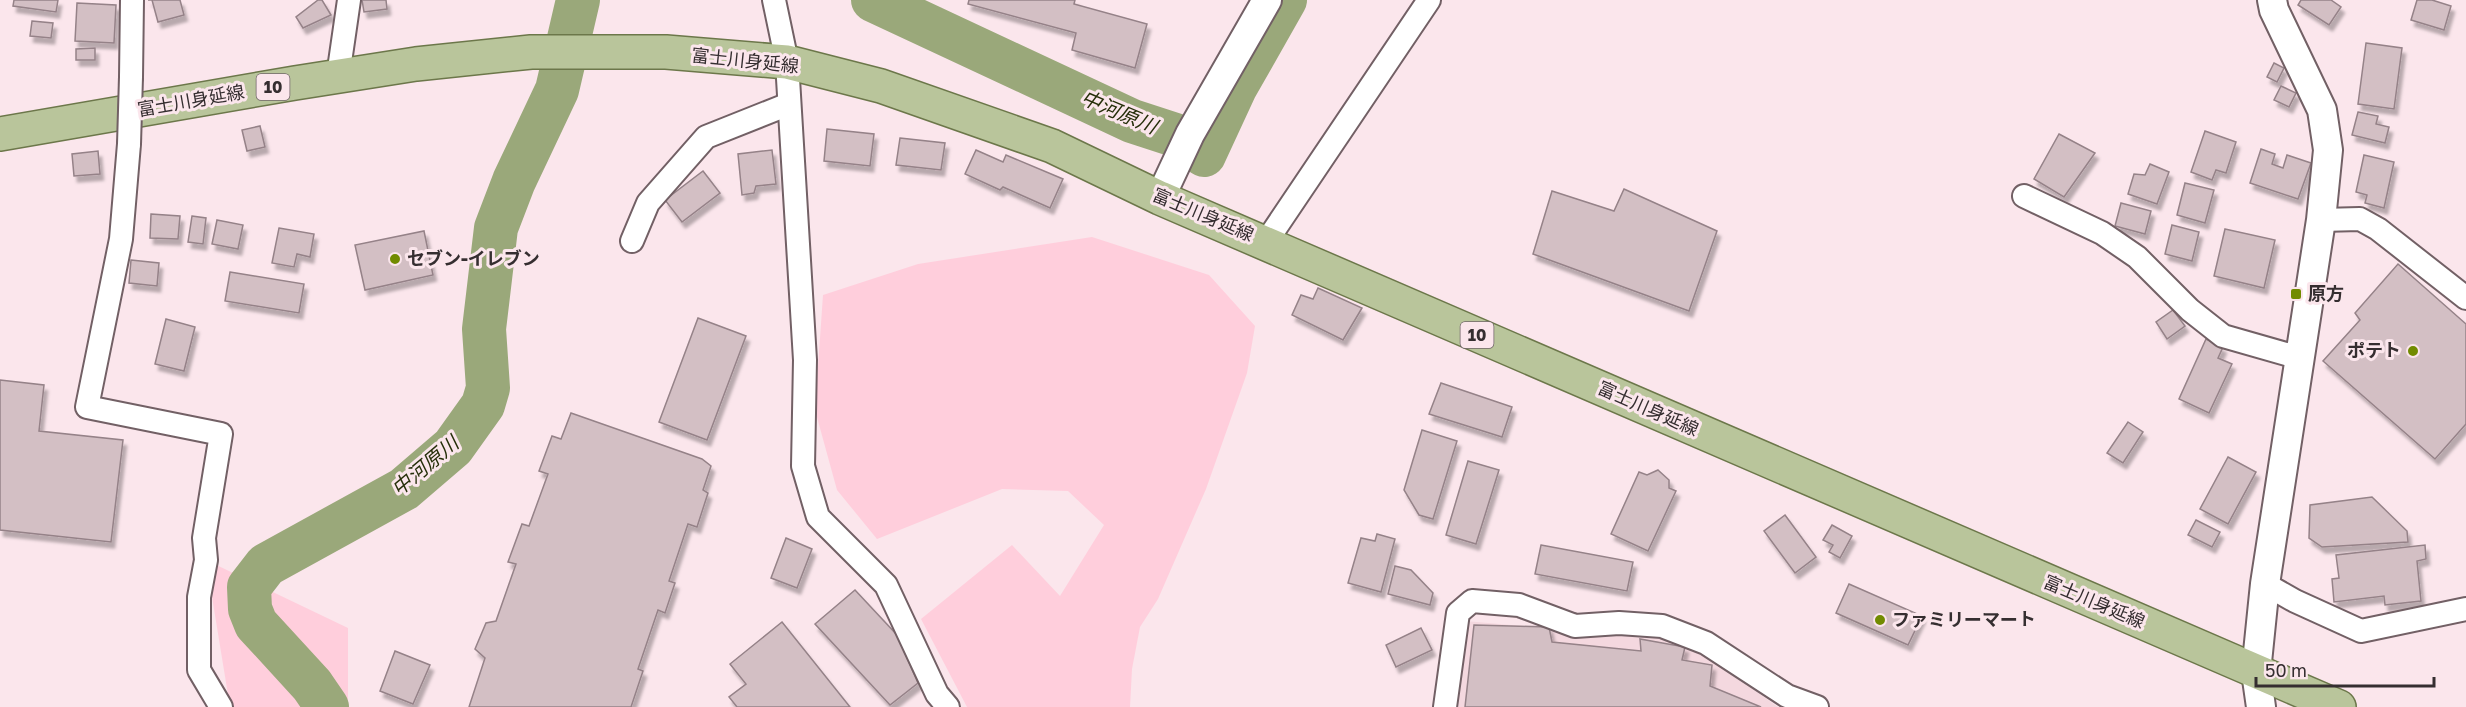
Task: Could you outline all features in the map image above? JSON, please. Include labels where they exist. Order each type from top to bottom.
[{"type":"main road","name":"富士川身延線","points":[[0,134],[427,63],[548,52],[593,51],[666,52],[787,62],[881,86],[1165,187],[1272,232],[2339,707]]},
{"type":"street","points":[[132,0],[129,144],[121,239],[87,406],[221,434],[204,538],[206,560],[198,597],[199,670],[221,707]]},
{"type":"street","points":[[338,76],[349,0]]},
{"type":"street","points":[[774,0],[787,62],[805,360],[803,466],[818,517],[886,585],[937,694],[948,707]]},
{"type":"street","points":[[1165,187],[1190,134],[1267,0]]},
{"type":"street","points":[[1272,232],[1429,0]]},
{"type":"street","points":[[2261,707],[2256,672],[2265,584],[2321,220],[2328,150],[2322,110],[2274,10],[2272,0]]},
{"type":"street","points":[[632,241],[648,203],[706,137],[789,104]]},
{"type":"street","points":[[2024,196],[2102,233],[2137,257],[2190,310],[2223,336],[2300,358]]},
{"type":"street","points":[[2321,220],[2360,219],[2378,229],[2463,292]]},
{"type":"street","points":[[2265,584],[2295,601],[2361,631],[2466,609]]},
{"type":"street","points":[[1445,707],[1458,613],[1472,601],[1519,605],[1575,626],[1619,623],[1662,626],[1706,642],[1787,696],[1817,707]]},
{"type":"shaded area","points":[[1092,237],[1209,275],[1255,326],[1247,373],[1206,489],[1158,599],[1140,627],[1132,669],[1130,707],[967,707],[921,619],[1012,545],[1060,596],[1104,525],[1068,491],[1002,489],[877,539],[837,490],[815,410],[823,295],[918,264]]},
{"type":"shaded area","points":[[206,560],[348,628],[348,707],[230,707]]},
{"type":"shaded area","points":[[1465,621],[1684,640],[1778,707],[1454,707]]},
{"type":"building","points":[[14,0],[58,0],[56,12],[13,6]]},
{"type":"building","points":[[152,0],[180,0],[184,15],[158,22]]},
{"type":"building","points":[[318,0],[322,0],[331,15],[303,28],[296,17]]},
{"type":"building","points":[[362,0],[386,0],[387,9],[364,12]]},
{"type":"building","points":[[969,0],[1075,0],[1074,4],[1147,24],[1135,68],[1072,50],[1076,33],[968,4]]},
{"type":"building","points":[[2301,0],[2331,0],[2341,7],[2329,25],[2298,5]]},
{"type":"building","points":[[2417,0],[2432,0],[2451,6],[2444,30],[2411,20]]},
{"type":"building","points":[[77,3],[116,5],[114,43],[75,41]]},
{"type":"building","points":[[32,21],[53,23],[51,38],[30,36]]},
{"type":"building","points":[[2366,43],[2402,48],[2394,109],[2358,104]]},
{"type":"building","points":[[95,48],[95,60],[76,60],[76,49]]},
{"type":"building","points":[[2274,63],[2284,68],[2277,82],[2267,77]]},
{"type":"building","points":[[2281,86],[2296,93],[2289,107],[2274,100]]},
{"type":"building","points":[[2358,112],[2378,116],[2376,124],[2389,127],[2385,143],[2352,135]]},
{"type":"building","points":[[260,126],[265,147],[247,151],[242,130]]},
{"type":"building","points":[[827,129],[874,134],[870,166],[824,161]]},
{"type":"building","points":[[2205,131],[2236,142],[2226,173],[2216,170],[2212,180],[2191,172]]},
{"type":"building","points":[[2059,134],[2095,153],[2064,197],[2034,179]]},
{"type":"building","points":[[900,138],[945,143],[941,170],[896,165]]},
{"type":"building","points":[[2261,149],[2275,154],[2272,164],[2283,168],[2287,155],[2311,163],[2298,199],[2250,183]]},
{"type":"building","points":[[772,150],[776,184],[756,186],[754,193],[742,195],[738,154]]},
{"type":"building","points":[[976,150],[1003,162],[1006,155],[1063,179],[1050,208],[1003,187],[1000,190],[965,174]]},
{"type":"building","points":[[98,151],[100,174],[74,176],[72,154]]},
{"type":"building","points":[[2364,155],[2394,162],[2384,208],[2365,203],[2367,195],[2356,192]]},
{"type":"building","points":[[2150,164],[2169,172],[2157,204],[2128,194],[2134,174],[2145,175]]},
{"type":"building","points":[[703,171],[720,193],[682,222],[665,200]]},
{"type":"building","points":[[2185,183],[2214,190],[2205,223],[2177,215]]},
{"type":"building","points":[[1624,189],[1717,231],[1689,311],[1533,254],[1552,191],[1614,211]]},
{"type":"building","points":[[2121,203],[2151,211],[2145,234],[2115,226]]},
{"type":"building","points":[[151,214],[180,216],[178,239],[150,238]]},
{"type":"building","points":[[192,216],[206,218],[203,244],[188,242]]},
{"type":"building","points":[[217,220],[243,225],[238,249],[212,244]]},
{"type":"building","points":[[2172,225],[2199,232],[2192,261],[2165,254]]},
{"type":"building","points":[[279,228],[314,234],[310,257],[297,254],[294,267],[272,263]]},
{"type":"building","points":[[2225,229],[2275,240],[2264,288],[2214,276]]},
{"type":"building","points":[[424,231],[433,275],[365,290],[355,245]]},
{"type":"building","points":[[131,260],[159,263],[157,286],[129,283]]},
{"type":"building","points":[[2398,264],[2466,324],[2466,424],[2435,459],[2323,361],[2360,320],[2355,313]]},
{"type":"building","points":[[230,272],[304,284],[299,313],[225,301]]},
{"type":"building","points":[[1318,288],[1362,308],[1343,340],[1292,315],[1301,295],[1313,299]]},
{"type":"building","points":[[2173,310],[2185,326],[2167,339],[2156,322]]},
{"type":"building","points":[[698,318],[746,336],[707,440],[659,422]]},
{"type":"building","points":[[166,319],[195,327],[184,371],[155,364]]},
{"type":"building","points":[[2206,339],[2223,347],[2218,358],[2232,364],[2209,413],[2179,399]]},
{"type":"building","points":[[0,380],[44,385],[39,431],[123,440],[111,542],[0,530]]},
{"type":"building","points":[[1441,383],[1512,407],[1502,437],[1429,414]]},
{"type":"building","points":[[571,413],[702,459],[711,466],[703,490],[708,493],[697,527],[688,524],[669,581],[675,583],[665,613],[658,610],[638,669],[643,671],[631,707],[469,707],[485,658],[475,649],[486,623],[496,621],[516,564],[508,562],[522,524],[529,526],[548,474],[539,471],[552,436],[561,439]]},
{"type":"building","points":[[2128,422],[2143,432],[2123,463],[2107,453]]},
{"type":"building","points":[[1422,430],[1457,441],[1433,519],[1419,515],[1404,490]]},
{"type":"building","points":[[2228,457],[2256,472],[2228,524],[2200,509]]},
{"type":"building","points":[[1468,461],[1499,470],[1476,544],[1446,535]]},
{"type":"building","points":[[1658,470],[1669,480],[1669,488],[1676,491],[1648,551],[1611,534],[1639,472],[1647,475]]},
{"type":"building","points":[[2372,497],[2407,531],[2408,542],[2322,547],[2309,538],[2310,505]]},
{"type":"building","points":[[1785,515],[1816,557],[1795,573],[1764,531]]},
{"type":"building","points":[[2196,520],[2220,532],[2212,547],[2188,535]]},
{"type":"building","points":[[1832,525],[1852,536],[1840,558],[1829,552],[1833,545],[1823,540]]},
{"type":"building","points":[[1377,534],[1395,539],[1381,592],[1348,583],[1361,538],[1375,541]]},
{"type":"building","points":[[786,538],[812,549],[797,588],[771,578]]},
{"type":"building","points":[[1541,545],[1633,562],[1627,591],[1535,574]]},
{"type":"building","points":[[2425,545],[2426,559],[2417,561],[2421,601],[2385,605],[2384,596],[2334,602],[2332,579],[2339,578],[2336,555]]},
{"type":"building","points":[[1395,566],[1411,570],[1433,593],[1430,605],[1388,594]]},
{"type":"building","points":[[1849,584],[1922,616],[1908,645],[1836,613]]},
{"type":"building","points":[[855,590],[897,635],[918,683],[890,705],[815,624]]},
{"type":"building","points":[[782,622],[850,707],[737,707],[729,697],[746,684],[730,664]]},
{"type":"building","points":[[1474,625],[1549,627],[1552,642],[1641,651],[1640,639],[1685,647],[1682,660],[1712,665],[1710,686],[1761,707],[1465,707]]},
{"type":"building","points":[[1421,628],[1432,650],[1396,667],[1386,645]]},
{"type":"building","points":[[395,651],[430,665],[413,704],[380,691]]},
{"type":"waterway","name":"中河原川","points":[[327,707],[312,685],[256,624],[250,609],[249,587],[266,565],[404,489],[453,447],[483,405],[488,388],[484,329],[496,228],[514,181],[557,90],[578,0]]},
{"type":"waterway","name":"中河原川","points":[[873,0],[1132,121],[1175,135],[1204,155],[1235,88],[1285,0]]},
{"type":"place","name":"セブン-イレブン","points":[[395,259]]},
{"type":"place","name":"原方","points":[[2296,294]]},
{"type":"place","name":"ポテト","points":[[2413,351]]},
{"type":"place","name":"ファミリーマート","points":[[1880,620]]}]
